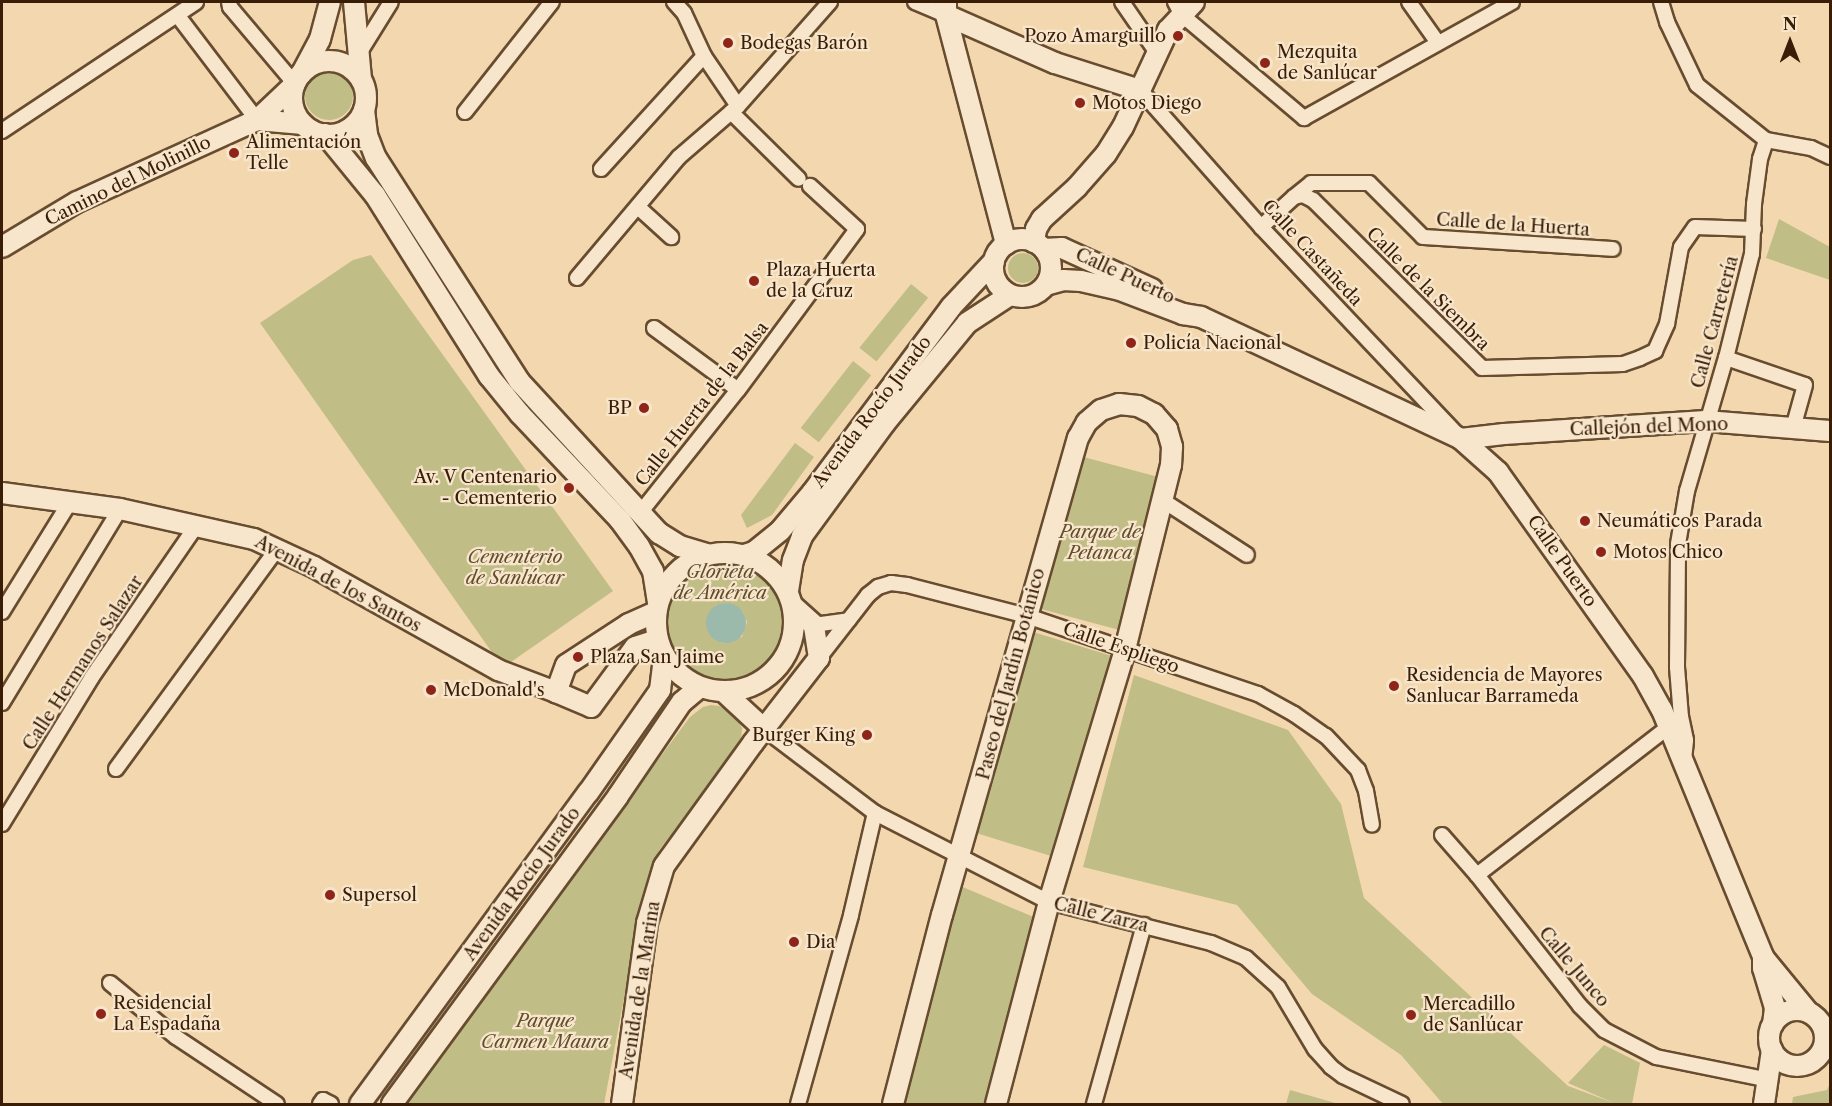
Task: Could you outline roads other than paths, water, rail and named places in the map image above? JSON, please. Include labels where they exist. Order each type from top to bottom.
[{"type":"street","points":[[2,131],[196,2]]},
{"type":"street","points":[[229,2],[230,7],[298,79]]},
{"type":"street","points":[[330,2],[320,39],[298,79],[293,105],[303,124],[313,131],[325,134],[337,134],[349,129],[358,121],[364,110]]},
{"type":"street","points":[[354,2],[358,55],[366,99],[364,110],[367,135],[376,158],[495,347],[519,381],[640,513],[671,540],[707,555]]},
{"type":"street","points":[[358,55],[391,2]]},
{"type":"street","points":[[465,112],[552,2]]},
{"type":"street","points":[[674,2],[684,13],[704,56],[735,109]]},
{"type":"street","points":[[577,279],[679,157],[735,109],[830,2]]},
{"type":"street","points":[[915,2],[946,8],[1055,63],[1140,90]]},
{"type":"street","points":[[1122,2],[1157,53]]},
{"type":"street","points":[[1409,2],[1438,43]]},
{"type":"street","points":[[1039,246],[1025,240],[1006,244],[994,261],[994,277],[1010,295],[1026,297],[1034,295],[1046,285],[1051,267],[1039,246],[1036,229],[1042,219],[1077,187],[1106,154],[1123,127],[1168,30],[1184,6],[1304,118],[1512,2]]},
{"type":"street","points":[[1661,2],[1667,22],[1697,85],[1766,140],[1811,148],[1830,157]]},
{"type":"street","points":[[946,8],[1006,244]]},
{"type":"street","points":[[178,16],[256,120]]},
{"type":"street","points":[[601,169],[704,56]]},
{"type":"street","points":[[298,79],[310,66],[333,61],[353,70],[361,79]]},
{"type":"street","name":"Camino del Molinillo","points":[[2,247],[77,202],[256,120],[298,79]]},
{"type":"street","name":"Calle Castañeda","points":[[1140,90],[1262,226],[1461,440]]},
{"type":"street","name":"Calle Huerta de la Balsa","points":[[640,513],[738,390],[857,229],[804,183],[735,109]]},
{"type":"street","name":"Camino del Molinillo","points":[[256,120],[303,124]]},
{"type":"street","points":[[325,134],[375,195],[489,376],[520,414],[620,520],[639,546],[653,571],[661,648],[673,669],[700,687],[724,692],[745,689],[764,680],[779,666],[790,648],[795,628],[791,599]]},
{"type":"street","name":"Calle Carretería","points":[[1684,760],[1686,740],[1677,667],[1678,544],[1687,491],[1726,358],[1752,254],[1754,204],[1760,159],[1766,140]]},
{"type":"street","name":"Calle de la Huerta","points":[[1294,197],[1311,183],[1369,183],[1423,237],[1613,249]]},
{"type":"street","name":"Calle de la Siembra","points":[[1294,197],[1304,195],[1313,200],[1482,368],[1623,364],[1655,351],[1667,324],[1681,247],[1695,227],[1754,229]]},
{"type":"street","points":[[1262,226],[1294,197]]},
{"type":"street","points":[[638,207],[671,237]]},
{"type":"street","name":"Calle Puerto","points":[[1039,246],[1062,248],[1183,303],[1201,317],[1461,440],[1498,472],[1643,676],[1670,726],[1763,956],[1820,1022]]},
{"type":"street","name":"Avenida Rocío Jurado","points":[[744,555],[754,552],[780,531],[951,307],[994,261]]},
{"type":"street","name":"Calle Puerto","points":[[1046,285],[1063,280],[1081,281],[1118,289],[1183,314],[1201,317]]},
{"type":"street","name":"Avenida Rocío Jurado","points":[[791,599],[793,560],[802,536],[885,423],[968,323],[1010,295]]},
{"type":"street","points":[[654,328],[738,390]]},
{"type":"street","points":[[1726,358],[1805,385],[1793,428]]},
{"type":"street","name":"Paseo del Jardín Botánico","points":[[893,1104],[942,915],[1077,438],[1093,415],[1110,406],[1128,404],[1146,409],[1161,421],[1170,437],[1173,456],[1125,650],[1049,903],[996,1104]]},
{"type":"street","name":"Callejón del Mono","points":[[1461,440],[1504,434],[1706,420],[1830,431]]},
{"type":"street","points":[[1498,472],[1494,450],[1504,434]]},
{"type":"street","name":"Avenida de los Santos","points":[[2,493],[120,509],[255,539],[278,548],[498,670],[556,693]]},
{"type":"street","points":[[1162,500],[1247,555]]},
{"type":"street","points":[[2,612],[70,502]]},
{"type":"street","points":[[2,703],[120,509]]},
{"type":"street","name":"Calle Hermanos Salazar","points":[[2,824],[92,677],[196,525]]},
{"type":"street","points":[[116,769],[278,548]]},
{"type":"street","points":[[661,648],[635,647],[591,706],[556,693],[566,665],[657,607],[669,580],[686,564],[720,552],[744,555],[762,562],[777,575],[791,599],[814,625],[819,658]]},
{"type":"street","name":"Calle Espliego","points":[[764,729],[868,595],[878,587],[891,583],[907,585],[1027,616],[1258,694],[1326,736],[1358,770],[1366,791],[1372,824]]},
{"type":"street","points":[[814,625],[849,620]]},
{"type":"street","points":[[606,640],[624,663]]},
{"type":"street","name":"Avenida Rocío Jurado","points":[[360,1104],[588,794],[660,690],[661,648]]},
{"type":"street","name":"Avenida Rocío Jurado","points":[[392,1104],[618,796],[682,702],[700,687]]},
{"type":"street","name":"Calle Zarza","points":[[724,692],[764,729],[875,813],[1049,903],[1211,943],[1246,958],[1278,987],[1315,1049],[1331,1067],[1343,1076],[1402,1104]]},
{"type":"street","points":[[744,710],[782,706]]},
{"type":"street","points":[[1477,875],[1670,726]]},
{"type":"street","name":"Avenida de la Marina","points":[[622,1104],[647,923],[664,866],[764,729]]},
{"type":"street","points":[[798,1104],[851,915],[875,813]]},
{"type":"street","name":"Calle Junco","points":[[1442,835],[1477,875],[1580,1006],[1604,1030],[1656,1057],[1769,1080]]},
{"type":"street","points":[[1094,1104],[1144,925]]},
{"type":"street","name":"Calle Puerto","points":[[1763,956],[1763,968],[1775,1008],[1773,1024]]},
{"type":"street","points":[[110,983],[176,1037],[277,1104]]},
{"type":"street","points":[[1769,1080],[1790,1065],[1807,1064],[1825,1054],[1825,1040],[1820,1022],[1786,1012],[1773,1024],[1769,1042],[1777,1057],[1790,1065]]},
{"type":"street","points":[[1764,1104],[1772,1050]]},
{"type":"street","points":[[320,1104],[324,1100],[331,1104]]},
{"type":"place","name":"Pozo Amarguillo","points":[[1178,36]]},
{"type":"place","name":"Bodegas Barón","points":[[728,43]]},
{"type":"place","name":"Mezquita de Sanlúcar","points":[[1265,63]]},
{"type":"place","name":"Motos Diego","points":[[1080,103]]},
{"type":"place","name":"Alimentación Telle","points":[[234,153]]},
{"type":"place","name":"Plaza Huerta de la Cruz","points":[[754,281]]},
{"type":"place","name":"Policía Nacional","points":[[1131,343]]},
{"type":"place","name":"BP","points":[[644,408]]},
{"type":"place","name":"Av. V Centenario - Cementerio","points":[[569,488]]},
{"type":"place","name":"Neumáticos Parada","points":[[1585,521]]},
{"type":"place","name":"Motos Chico","points":[[1601,552]]},
{"type":"place","name":"Plaza San Jaime","points":[[578,657]]},
{"type":"place","name":"Residencia de Mayores Sanlucar Barrameda","points":[[1394,686]]},
{"type":"place","name":"McDonald's","points":[[431,690]]},
{"type":"place","name":"Burger King","points":[[867,735]]},
{"type":"place","name":"Supersol","points":[[330,895]]},
{"type":"place","name":"Dia","points":[[794,942]]},
{"type":"place","name":"Residencial La Espadaña","points":[[101,1014]]},
{"type":"place","name":"Mercadillo de Sanlúcar","points":[[1411,1015]]},
{"type":"park label","name":"Parque de Petanca","points":[[1100,543]]},
{"type":"park label","name":"Cementerio de Sanlúcar","points":[[515,568]]},
{"type":"park label","name":"Glorieta de América","points":[[720,583]]},
{"type":"park label","name":"Parque Carmen Maura","points":[[545,1032]]}]
